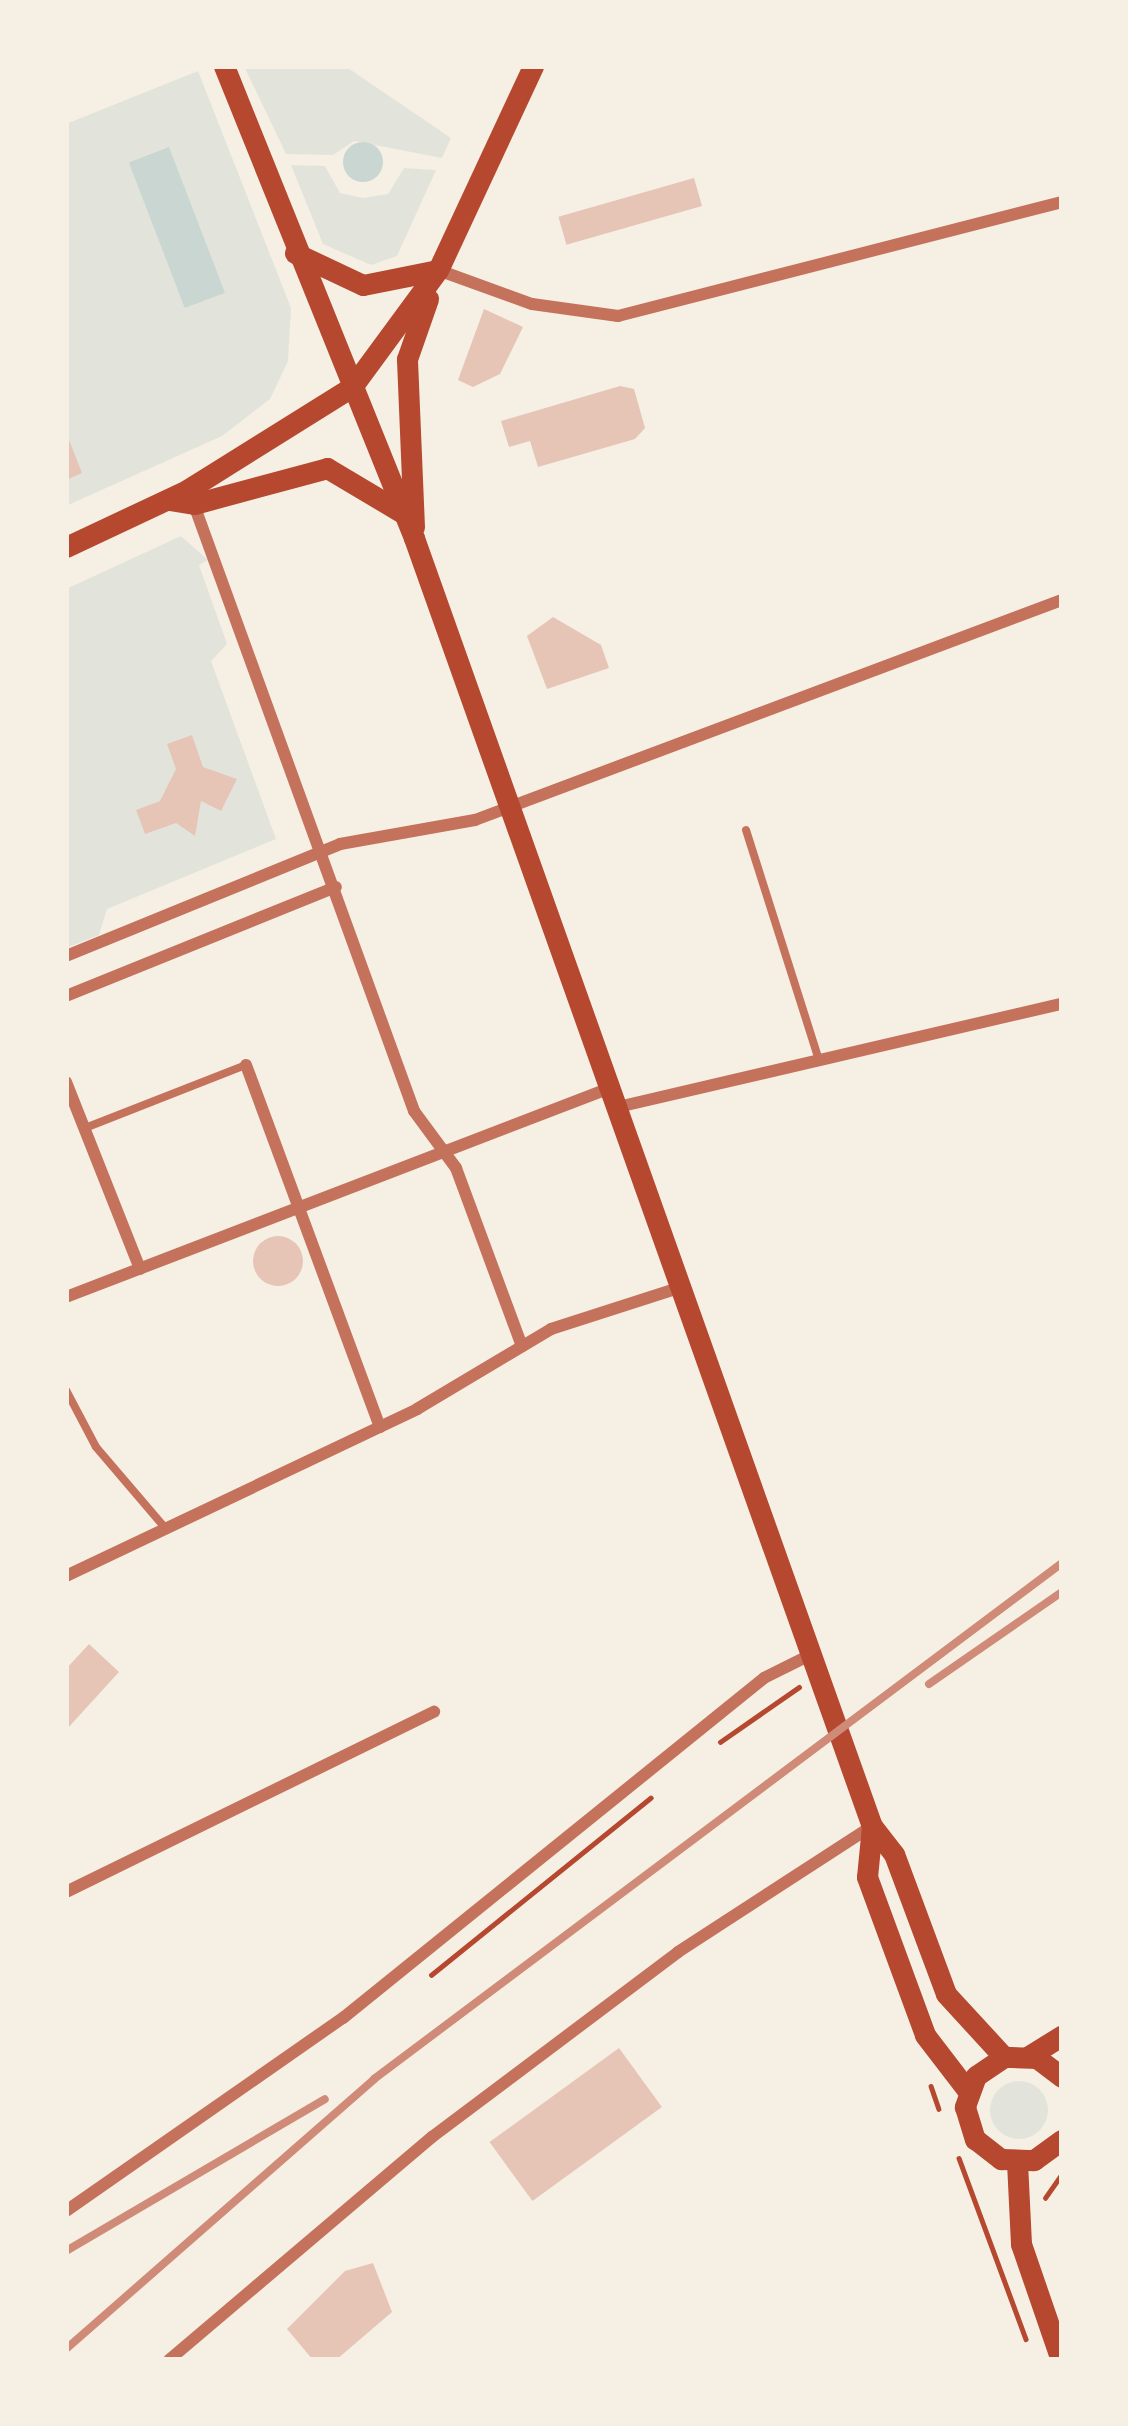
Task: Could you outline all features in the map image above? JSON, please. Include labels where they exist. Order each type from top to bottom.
[{"type":"main road","points":[[224,66],[295,253],[414,538],[872,1826],[894,1854],[946,1994],[1004,2057]]},
{"type":"main road","points":[[414,538],[407,358],[438,270],[533,66]]},
{"type":"main road","points":[[295,253],[363,285],[438,270]]},
{"type":"main road","points":[[66,547],[182,498],[352,387],[438,270]]},
{"type":"main road","points":[[182,498],[327,467],[402,512]]},
{"type":"main road","points":[[872,1826],[867,1877],[925,2035],[968,2091],[975,2139],[1017,2162]]},
{"type":"main road","points":[[968,2091],[1004,2057],[1029,2056],[1062,2035]]},
{"type":"main road","points":[[1029,2056],[1062,2077]]},
{"type":"main road","points":[[1017,2162],[1062,2140]]},
{"type":"main road","points":[[1017,2162],[1021,2243],[1061,2360]]},
{"type":"street","points":[[438,270],[532,304],[618,316],[1062,202]]},
{"type":"street","points":[[182,498],[336,887],[414,1111],[447,1152],[522,1346]]},
{"type":"street","points":[[66,956],[322,853],[509,806],[785,712],[1062,600]]},
{"type":"street","points":[[66,996],[336,887]]},
{"type":"street","points":[[66,1298],[447,1152],[615,1098],[819,1060],[1062,1004]]},
{"type":"street","points":[[246,1065],[295,1208],[380,1427]]},
{"type":"street","points":[[66,1082],[140,1269]]},
{"type":"street","points":[[66,1576],[380,1427],[522,1346],[682,1288]]},
{"type":"street","points":[[66,2211],[344,2018],[764,1678],[812,1654]]},
{"type":"street","points":[[66,1892],[434,1712]]},
{"type":"street","points":[[169,2360],[451,2123],[678,1952],[872,1826]]},
{"type":"lane","points":[[746,830],[819,1060]]},
{"type":"lane","points":[[84,1128],[246,1065]]},
{"type":"lane","points":[[66,1390],[95,1447],[167,1531]]},
{"type":"path","points":[[1043,2212],[1062,2174]]},
{"type":"path","points":[[985,2224],[1033,2360]]},
{"type":"shaded area","points":[[244,66],[345,66],[451,138],[442,158],[354,141],[333,155],[286,154]]},
{"type":"shaded area","points":[[198,71],[291,308],[288,361],[270,399],[222,436],[66,506],[66,124]]},
{"type":"shaded area","points":[[363,142],[377,148],[383,162],[377,176],[363,182],[349,176],[343,162],[349,148]]},
{"type":"shaded area","points":[[169,147],[225,293],[185,308],[129,162]]},
{"type":"shaded area","points":[[291,165],[325,166],[340,193],[363,198],[388,194],[404,168],[436,170],[397,256],[371,265],[323,244]]},
{"type":"shaded area","points":[[181,536],[208,560],[199,565],[227,644],[211,661],[276,839],[107,909],[99,935],[66,948],[66,589]]},
{"type":"shaded area","points":[[1019,2081],[1039,2090],[1048,2110],[1039,2130],[1019,2139],[999,2130],[990,2110],[999,2090]]},
{"type":"building","points":[[694,178],[702,206],[566,245],[558,217]]},
{"type":"building","points":[[484,309],[523,327],[500,374],[473,387],[458,380]]},
{"type":"building","points":[[620,386],[634,389],[645,428],[635,439],[538,467],[530,441],[509,447],[501,421]]},
{"type":"building","points":[[66,432],[82,473],[66,480]]},
{"type":"building","points":[[553,617],[601,645],[609,668],[547,689],[527,636]]},
{"type":"building","points":[[192,735],[203,767],[237,779],[221,811],[201,801],[195,836],[176,823],[145,834],[136,810],[160,801],[176,769],[167,744]]},
{"type":"building","points":[[278,1236],[295,1244],[303,1261],[295,1278],[278,1286],[261,1278],[253,1261],[261,1244]]},
{"type":"building","points":[[89,1644],[119,1672],[66,1730],[66,1669]]},
{"type":"building","points":[[619,2048],[662,2107],[532,2201],[490,2142]]},
{"type":"building","points":[[373,2263],[392,2312],[336,2360],[313,2360],[287,2329],[345,2271]]},
{"type":"railway","points":[[66,2349],[374,2079],[1062,1563]]},
{"type":"railway","points":[[929,1684],[1062,1592]]},
{"type":"railway","points":[[66,2251],[325,2099]]}]
